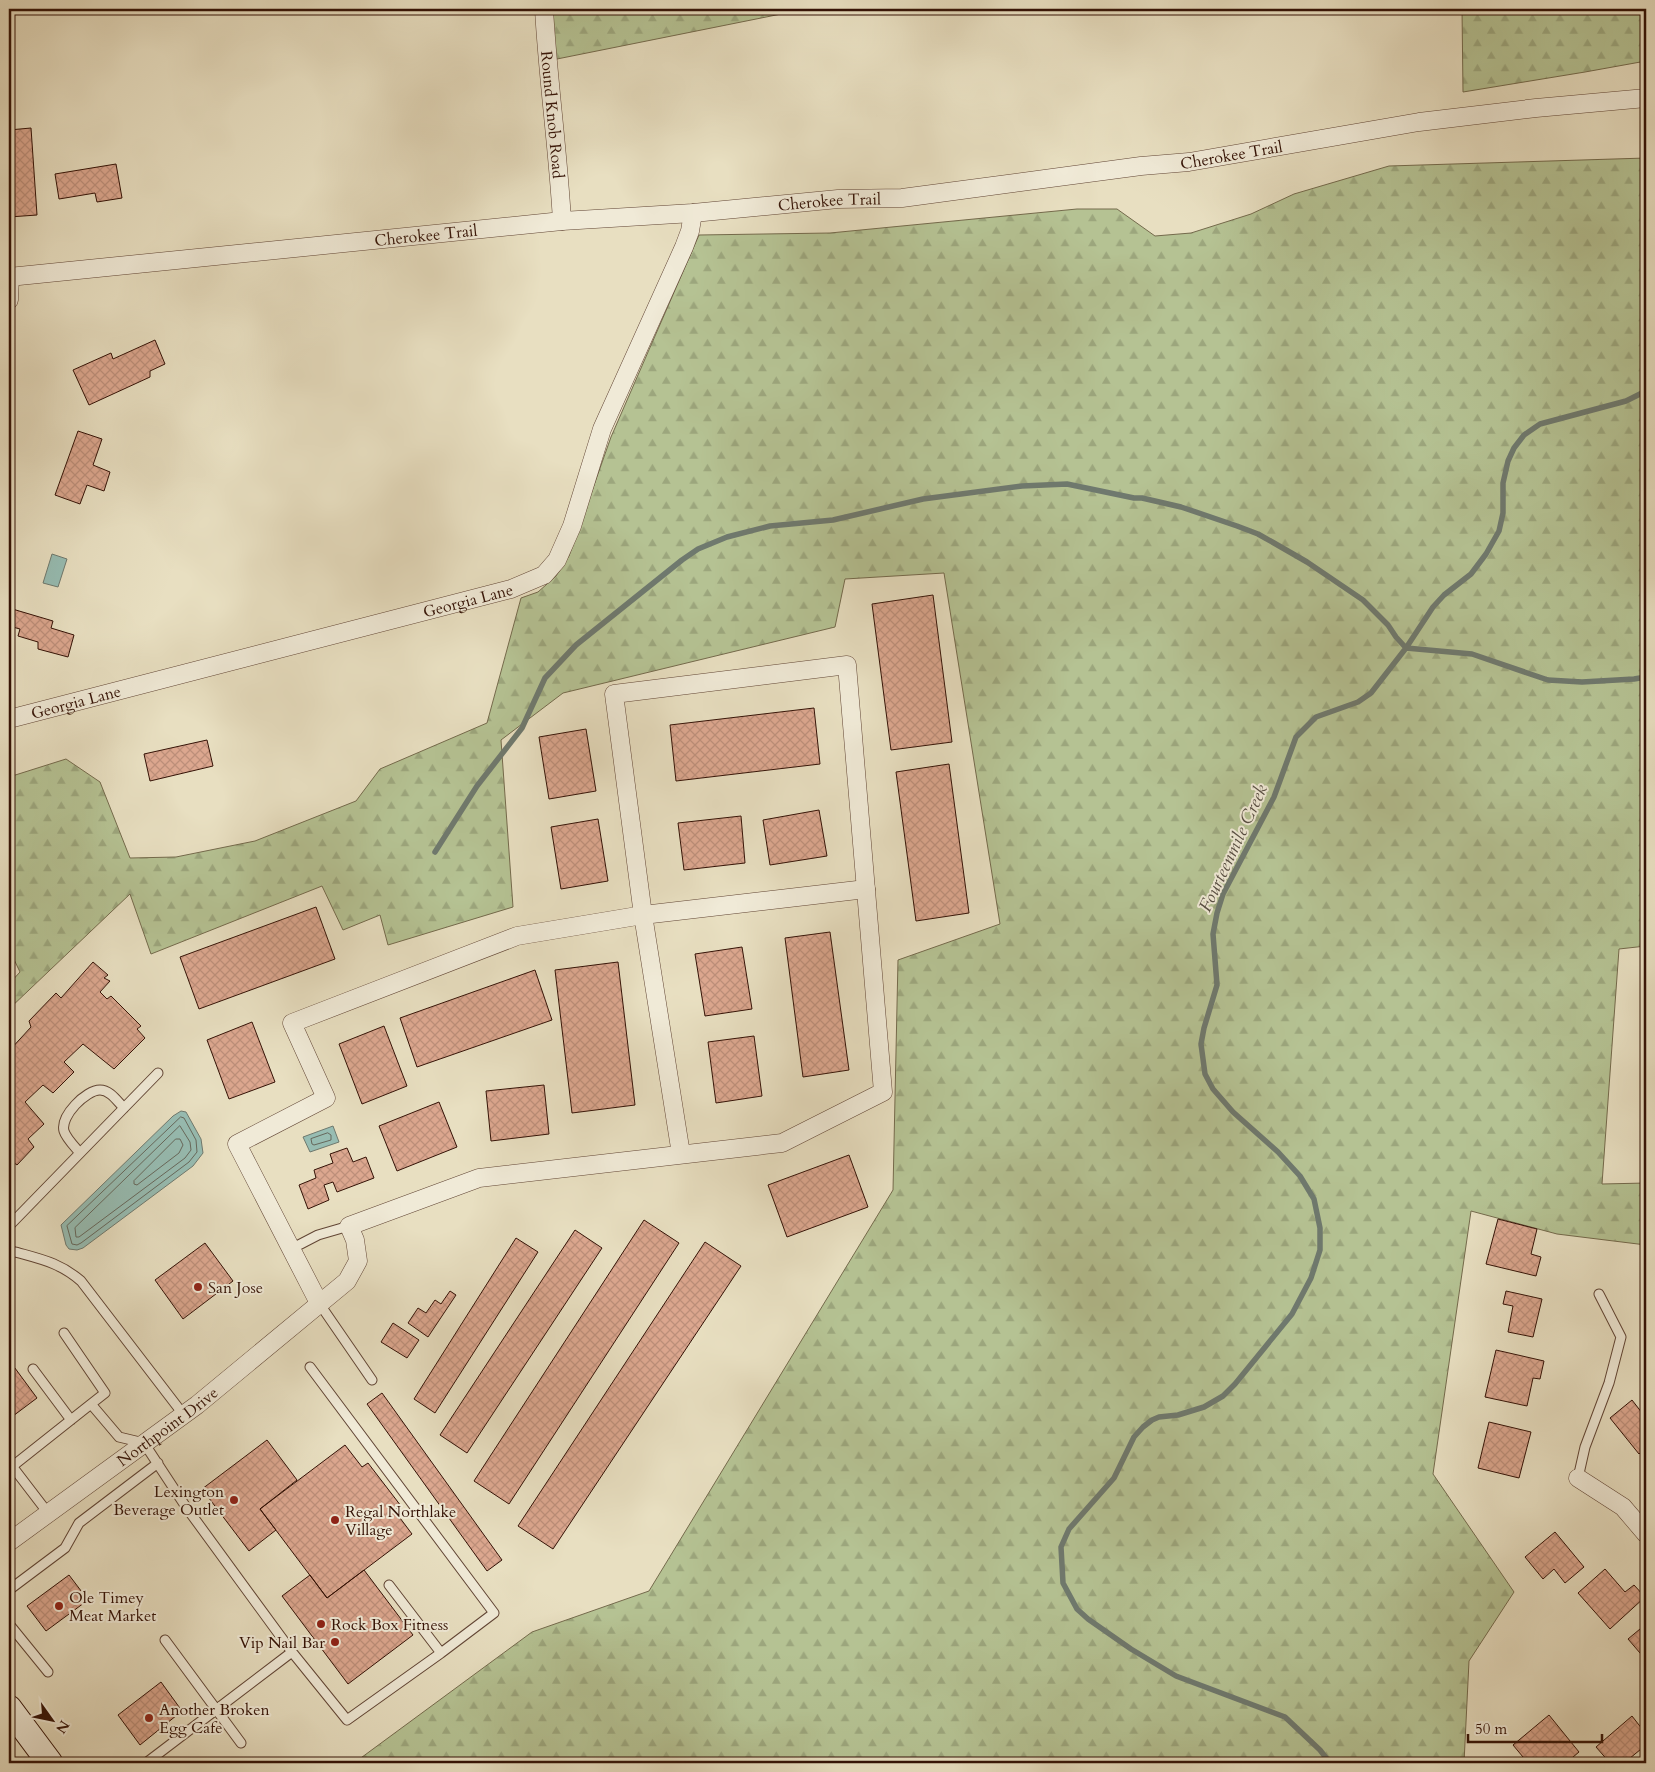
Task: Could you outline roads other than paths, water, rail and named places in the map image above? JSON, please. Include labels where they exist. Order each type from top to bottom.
[{"type":"main road","points":[[9,1708],[50,1763]]},
{"type":"street","name":"Round Knob Road","points":[[544,9],[562,221]]},
{"type":"street","name":"Cherokee Trail","points":[[9,277],[562,221],[838,199],[902,198],[1141,166],[1189,162],[1419,122],[1536,108],[1646,98]]},
{"type":"street","name":"Georgia Lane","points":[[9,719],[511,589],[544,575],[558,560],[572,526],[602,429],[684,247],[690,231],[693,212]]},
{"type":"street","points":[[9,277],[9,300]]},
{"type":"street","points":[[349,1226],[479,1178],[782,1143],[884,1092],[847,664],[614,694],[643,915],[681,1154]]},
{"type":"street","points":[[319,1303],[237,1144],[326,1098],[292,1023],[517,936],[643,915],[866,889]]},
{"type":"street","name":"Northpoint Drive","points":[[9,1542],[184,1414],[347,1280],[358,1261],[355,1240],[349,1226]]},
{"type":"street","points":[[1578,1478],[1623,1508],[1646,1534]]},
{"type":"lane","points":[[9,1226],[158,1073]]},
{"type":"lane","points":[[80,1153],[64,1131],[64,1122],[67,1115],[85,1095],[91,1091],[100,1090],[108,1092],[124,1108]]},
{"type":"lane","points":[[291,1248],[318,1235],[349,1226]]},
{"type":"lane","points":[[9,1248],[12,1251],[51,1262],[67,1269],[81,1281],[184,1414]]},
{"type":"lane","points":[[1578,1478],[1585,1447],[1609,1383],[1621,1337],[1599,1294]]},
{"type":"lane","points":[[319,1303],[372,1380]]},
{"type":"lane","points":[[48,1513],[10,1467],[105,1393],[64,1333]]},
{"type":"lane","points":[[91,1404],[119,1437],[144,1443],[186,1507],[292,1652],[347,1720],[494,1613],[310,1367]]},
{"type":"lane","points":[[33,1369],[71,1420]]},
{"type":"lane","points":[[9,1590],[65,1548],[79,1523],[158,1463]]},
{"type":"lane","points":[[390,1586],[441,1653]]},
{"type":"lane","points":[[9,1624],[48,1672]]},
{"type":"lane","points":[[165,1640],[241,1743]]},
{"type":"lane","points":[[146,1763],[292,1652]]},
{"type":"water","points":[[52,554],[67,559],[58,587],[43,583]]},
{"type":"water","points":[[181,1111],[186,1112],[201,1139],[203,1153],[193,1166],[83,1248],[77,1250],[69,1249],[66,1245],[61,1225],[173,1116]]},
{"type":"water","points":[[333,1126],[339,1142],[310,1152],[303,1137]]},
{"type":"waterway","name":"Fourteenmile Creek","points":[[1330,1763],[1320,1750],[1285,1717],[1176,1676],[1131,1649],[1088,1619],[1077,1609],[1063,1583],[1061,1547],[1069,1529],[1114,1478],[1134,1437],[1143,1427],[1159,1417],[1178,1415],[1204,1407],[1223,1396],[1235,1384],[1292,1314],[1311,1278],[1320,1250],[1320,1228],[1314,1199],[1300,1176],[1278,1152],[1233,1112],[1213,1089],[1205,1074],[1201,1044],[1217,985],[1213,934],[1217,913],[1223,894],[1274,797],[1296,737],[1316,717],[1358,702],[1371,693],[1406,648],[1433,607],[1444,595],[1471,574],[1486,554],[1499,531],[1503,513],[1503,483],[1508,461],[1514,448],[1524,435],[1540,424],[1626,401],[1646,391]]},
{"type":"waterway","points":[[435,852],[477,786],[522,728],[545,678],[576,645],[682,560],[698,549],[727,537],[770,526],[833,520],[923,499],[1022,486],[1067,484],[1181,507],[1258,534],[1307,562],[1363,600],[1388,625],[1406,648],[1472,654],[1548,680],[1582,682],[1646,677]]},
{"type":"place","name":"San Jose","points":[[198,1287]]},
{"type":"place","name":"Lexington Beverage Outlet","points":[[234,1500]]},
{"type":"place","name":"Regal Northlake Village","points":[[335,1520]]},
{"type":"place","name":"Ole Timey Meat Market","points":[[59,1606]]},
{"type":"place","name":"Rock Box Fitness","points":[[321,1624]]},
{"type":"place","name":"Vip Nail Bar","points":[[335,1642]]},
{"type":"place","name":"Another Broken Egg Cafe","points":[[149,1718]]}]
